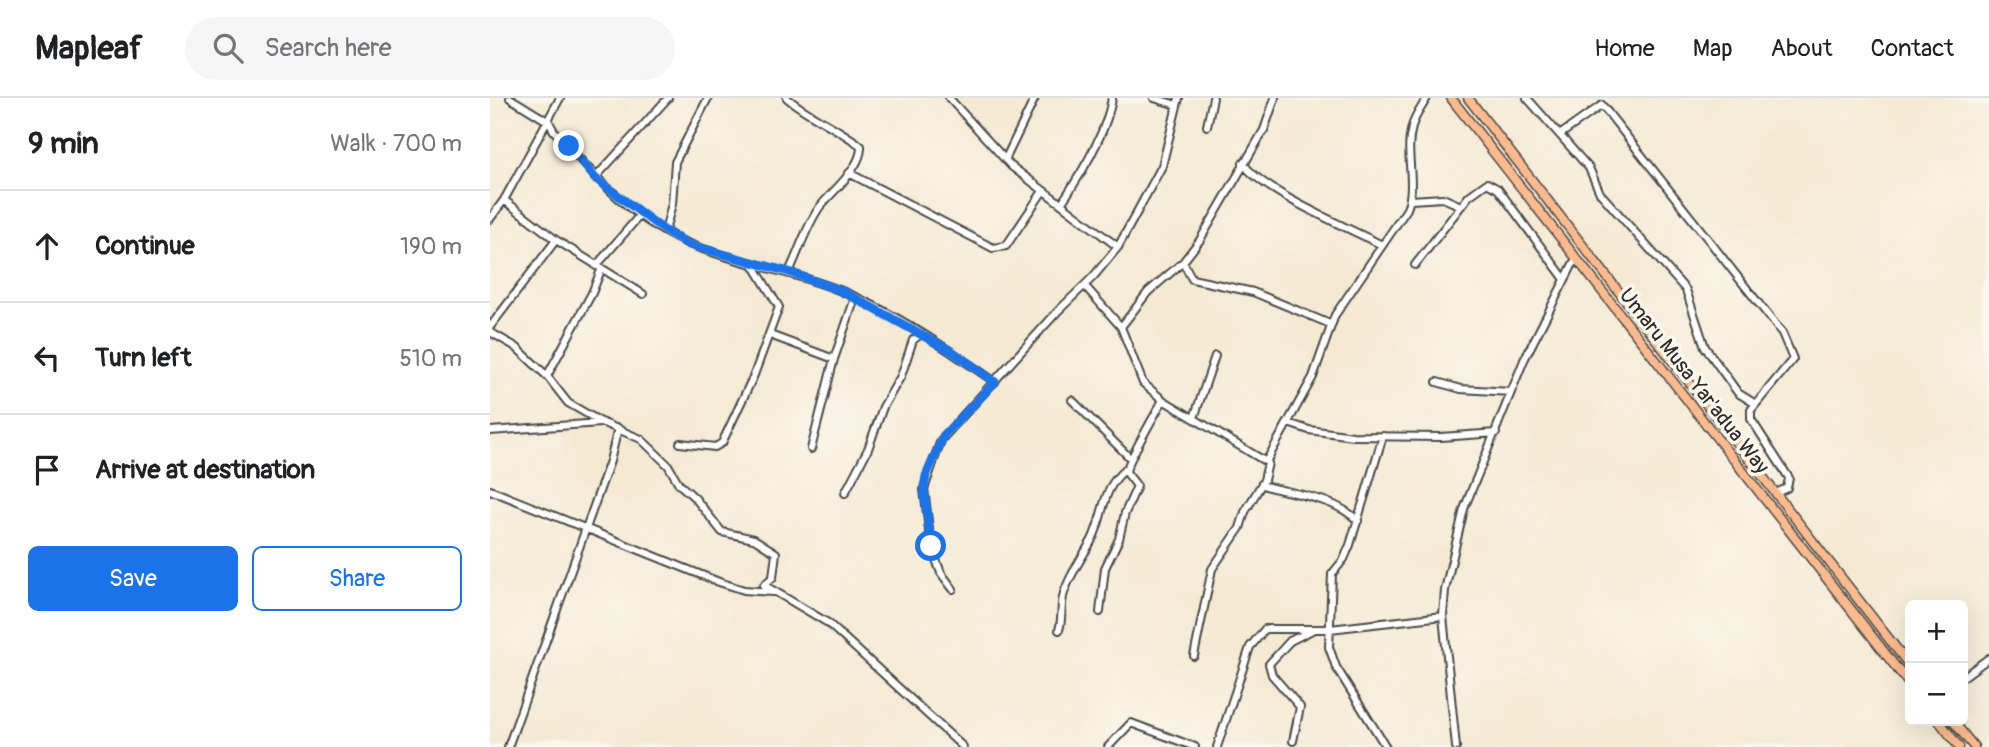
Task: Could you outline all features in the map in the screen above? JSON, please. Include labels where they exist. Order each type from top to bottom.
[{"type":"main road","name":"Umaru Musa Yar'adua Way","points":[[1451,98],[1905,679]]},
{"type":"main road","name":"Umaru Musa Yar'adua Way","points":[[1468,98],[1908,663]]},
{"type":"main road","points":[[1943,726],[1959,747]]},
{"type":"main road","points":[[1957,726],[1973,747]]},
{"type":"street","points":[[510,98],[549,122],[595,178],[640,215],[665,231],[690,245],[789,272],[855,298],[921,334],[995,382]]},
{"type":"street","points":[[490,219],[504,200],[560,98]]},
{"type":"street","points":[[595,178],[668,98]]},
{"type":"street","points":[[665,231],[672,204],[675,162],[708,98]]},
{"type":"street","points":[[787,98],[860,146],[861,153],[849,173],[817,211],[789,272]]},
{"type":"street","points":[[950,98],[1004,160],[1118,247]]},
{"type":"street","points":[[1004,160],[1035,98]]},
{"type":"street","points":[[1061,204],[1084,168],[1106,120],[1112,98]]},
{"type":"street","points":[[953,589],[942,573],[931,546],[924,484],[944,435],[1058,311],[1085,286],[1118,247],[1162,166],[1178,102],[1154,98]]},
{"type":"street","points":[[1207,126],[1213,98]]},
{"type":"street","points":[[1121,327],[1148,292],[1182,262],[1200,240],[1264,130],[1275,98]]},
{"type":"street","points":[[1194,656],[1212,569],[1237,533],[1262,485],[1267,460],[1313,377],[1330,324],[1411,200],[1409,143],[1412,125],[1427,98]]},
{"type":"street","points":[[1527,98],[1589,168],[1600,193],[1686,290],[1705,347],[1738,393],[1754,403]]},
{"type":"street","points":[[1560,134],[1602,105],[1782,333],[1793,359],[1754,403],[1751,419],[1788,478],[1787,488],[1776,493]]},
{"type":"street","points":[[1243,163],[1255,176],[1285,195],[1382,245]]},
{"type":"street","points":[[849,173],[993,248],[1000,249],[1006,246],[1043,191]]},
{"type":"street","points":[[1415,265],[1461,206],[1483,184],[1492,184],[1541,244],[1552,266],[1564,278]]},
{"type":"street","points":[[1411,200],[1443,198],[1461,206]]},
{"type":"street","points":[[504,200],[556,240],[643,294]]},
{"type":"street","points":[[547,376],[592,293],[598,268],[640,215]]},
{"type":"street","points":[[556,240],[491,333],[516,347],[547,376],[568,403],[601,422],[641,439],[668,465],[679,484],[695,498],[722,532],[754,539],[776,553],[773,577],[764,585],[828,623],[963,747]]},
{"type":"street","points":[[1456,747],[1443,616],[1445,590],[1464,509],[1524,360],[1576,258]]},
{"type":"street","points":[[1182,262],[1192,279],[1253,292],[1330,324]]},
{"type":"street","points":[[680,443],[719,446],[770,335],[779,307],[752,263]]},
{"type":"street","points":[[1085,286],[1121,327],[1137,374],[1163,400],[1267,460]]},
{"type":"street","points":[[811,449],[834,359],[855,298]]},
{"type":"street","points":[[845,493],[869,449],[883,407],[901,376],[913,340],[921,334]]},
{"type":"street","points":[[770,335],[834,359]]},
{"type":"street","points":[[1194,418],[1215,356]]},
{"type":"street","points":[[1437,382],[1469,390],[1511,392]]},
{"type":"street","points":[[1072,400],[1130,458]]},
{"type":"street","points":[[1059,631],[1063,615],[1062,600],[1070,576],[1093,538],[1111,482],[1126,468],[1163,400]]},
{"type":"street","points":[[490,431],[601,422]]},
{"type":"street","points":[[1288,423],[1328,433],[1383,436],[1441,437],[1496,433]]},
{"type":"street","points":[[508,747],[610,461],[618,428]]},
{"type":"street","points":[[1383,436],[1346,555],[1332,574],[1330,629],[1332,658],[1386,747]]},
{"type":"street","points":[[1100,612],[1105,568],[1119,539],[1125,513],[1137,486],[1126,468]]},
{"type":"street","points":[[1262,485],[1330,505],[1358,521]]},
{"type":"street","points":[[490,490],[719,582],[744,590],[773,592]]},
{"type":"street","points":[[1217,747],[1253,640],[1265,629],[1330,629],[1443,616]]},
{"type":"street","points":[[1293,741],[1300,707],[1272,675],[1269,664],[1290,640],[1316,628]]},
{"type":"street","points":[[1968,673],[1989,658]]},
{"type":"street","points":[[1108,747],[1131,723],[1195,747]]},
{"type":"route","points":[[569,146],[595,178],[640,215],[690,245],[789,272],[842,291],[953,352],[995,382],[944,435],[926,476],[924,489],[928,504],[931,546]]}]
